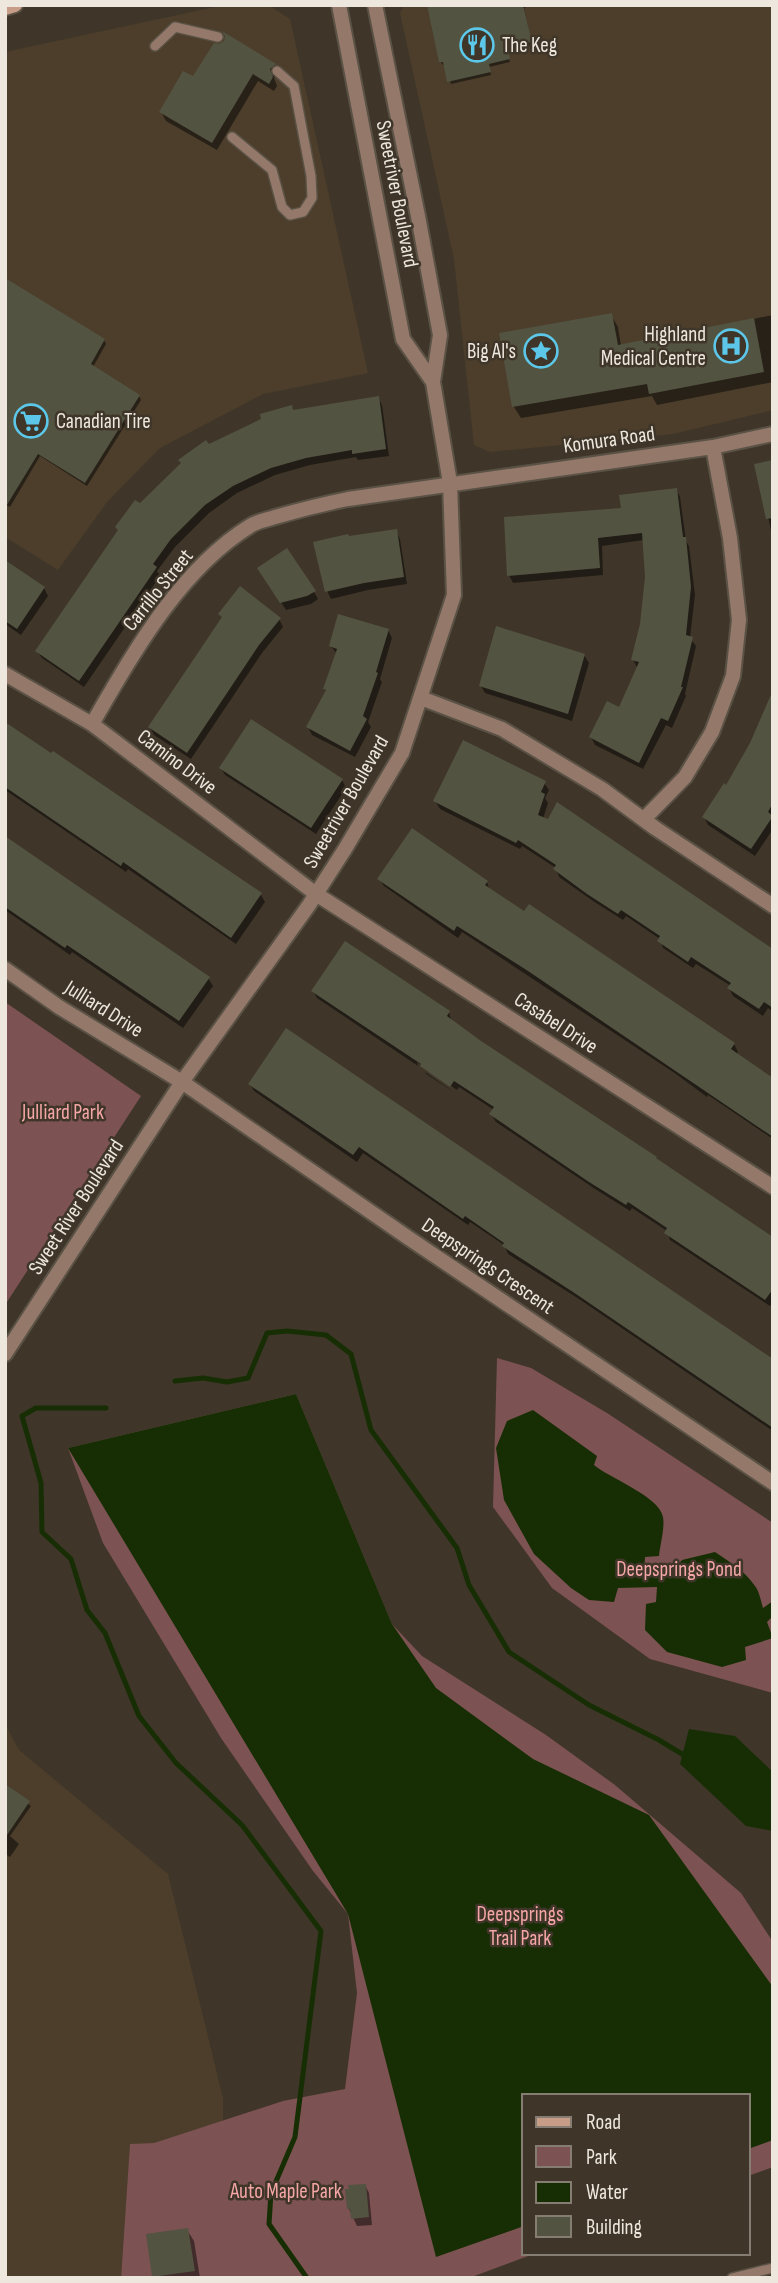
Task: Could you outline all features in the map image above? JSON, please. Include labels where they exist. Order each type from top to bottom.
[{"type":"main road","points":[[5,8],[15,5]]},
{"type":"street","name":"Sweetriver Boulevard","points":[[339,5],[403,339],[433,382]]},
{"type":"street","name":"Sweetriver Boulevard","points":[[182,1082],[316,894],[402,753],[454,596],[450,483],[433,382],[440,335],[376,5]]},
{"type":"street","name":"Komura Road","points":[[450,483],[713,447],[773,434]]},
{"type":"street","points":[[645,818],[685,778],[712,732],[733,676],[739,620],[730,538],[713,447]]},
{"type":"street","name":"Carrillo Street","points":[[92,724],[146,634],[185,583],[222,547],[252,524],[348,499],[450,483]]},
{"type":"street","name":"Camino Drive","points":[[5,674],[92,724],[316,894]]},
{"type":"street","points":[[421,698],[502,729],[602,789],[666,836],[773,906]]},
{"type":"street","name":"Casabel Drive","points":[[316,894],[773,1187]]},
{"type":"street","name":"Julliard Drive","points":[[5,969],[59,1007],[182,1082]]},
{"type":"street","name":"Sweet River Boulevard","points":[[5,1354],[182,1082]]},
{"type":"street","name":"Deepsprings Crescent","points":[[182,1082],[433,1255],[773,1483]]},
{"type":"lane","points":[[155,46],[175,27],[218,37]]},
{"type":"lane","points":[[232,137],[272,170],[282,207],[290,215],[303,212],[312,198],[311,176],[294,86],[276,71]]},
{"type":"lane","points":[[732,2278],[773,2269]]},
{"type":"shaded area","points":[[224,5],[268,5],[290,19],[368,373],[263,394],[160,448],[107,502],[58,570],[5,537],[5,52]]},
{"type":"shaded area","points":[[404,5],[773,5],[773,410],[673,434],[490,452],[474,445],[454,259],[400,13]]},
{"type":"shaded area","points":[[5,1724],[19,1750],[168,1874],[223,2098],[223,2121],[154,2143],[130,2145],[121,2278],[5,2278]]},
{"type":"green space","name":"Julliard Park","points":[[5,1002],[141,1096],[5,1305]]},
{"type":"green space","name":"Deepsprings Pond","points":[[497,1358],[531,1368],[607,1413],[773,1523],[773,1693],[650,1659],[552,1588],[493,1507]]},
{"type":"green space","name":"Deepsprings Trail Park","points":[[296,1394],[392,1624],[422,1656],[546,1735],[615,1785],[741,1893],[773,1942],[773,2167],[750,2175],[750,2094],[522,2094],[522,2255],[531,2255],[469,2278],[121,2278],[130,2144],[154,2143],[283,2101],[345,2089],[357,1993],[348,1914],[313,1871],[221,1738],[103,1543],[68,1448]]},
{"type":"water","name":"Deepsprings Trail Park","points":[[296,1394],[392,1624],[436,1688],[533,1759],[649,1815],[773,1987],[773,2140],[750,2148],[750,2094],[522,2094],[522,2227],[436,2257],[348,1914],[68,1448]]},
{"type":"water","points":[[533,1410],[597,1456],[594,1465],[644,1495],[660,1509],[663,1531],[659,1556],[645,1557],[644,1572],[667,1577],[682,1560],[715,1552],[737,1567],[751,1581],[758,1591],[763,1608],[773,1601],[773,1616],[767,1622],[773,1638],[745,1647],[746,1660],[722,1667],[667,1652],[645,1630],[646,1604],[656,1602],[657,1587],[618,1588],[614,1602],[589,1600],[571,1588],[534,1554],[504,1500],[496,1448],[507,1421]]},
{"type":"water","points":[[689,1729],[735,1736],[773,1772],[773,1831],[746,1826],[680,1764]]},
{"type":"building","name":"The Keg","points":[[427,5],[523,5],[532,42],[507,47],[510,59],[489,64],[491,72],[447,82],[443,62],[439,62]]},
{"type":"building","points":[[222,31],[276,64],[270,69],[273,77],[269,84],[253,74],[212,143],[159,112],[183,71],[193,76],[214,43],[224,41]]},
{"type":"building","name":"Canadian Tire","points":[[5,278],[105,339],[91,364],[140,395],[85,483],[38,454],[5,508]]},
{"type":"building","points":[[612,313],[618,345],[754,318],[764,372],[649,394],[647,384],[512,407],[499,333]]},
{"type":"building","points":[[379,396],[386,449],[352,454],[352,450],[306,458],[271,468],[233,486],[205,505],[171,539],[153,564],[157,567],[79,681],[35,651],[118,530],[115,527],[135,500],[140,503],[181,463],[178,460],[206,440],[209,444],[261,419],[260,414],[292,405],[293,410]]},
{"type":"building","points":[[773,460],[773,518],[766,519],[754,464]]},
{"type":"building","points":[[677,488],[691,587],[686,635],[693,637],[683,687],[668,721],[661,718],[639,763],[589,737],[607,701],[619,707],[639,662],[631,660],[640,624],[645,577],[642,533],[598,538],[600,568],[507,576],[504,517],[621,508],[619,495]]},
{"type":"building","points":[[397,529],[404,577],[325,592],[313,542],[348,534]]},
{"type":"building","points":[[287,548],[316,591],[280,603],[257,568]]},
{"type":"building","points":[[5,560],[45,587],[17,629],[5,621]]},
{"type":"building","points":[[240,586],[281,618],[259,645],[187,753],[148,727],[222,617],[218,614]]},
{"type":"building","points":[[338,614],[389,629],[363,716],[367,719],[350,751],[306,727],[326,690],[323,689],[337,649],[329,646]]},
{"type":"building","points":[[496,626],[585,654],[568,714],[479,686]]},
{"type":"building","points":[[773,690],[773,803],[768,812],[773,816],[751,849],[702,817],[724,783],[726,785],[750,743]]},
{"type":"building","points":[[251,719],[343,779],[311,828],[219,768]]},
{"type":"building","points":[[5,722],[51,753],[53,751],[262,893],[231,938],[123,862],[121,866],[5,787]]},
{"type":"building","points":[[463,740],[546,781],[541,792],[545,794],[538,815],[548,819],[557,802],[773,949],[773,1008],[764,1002],[759,1009],[727,988],[731,983],[691,957],[688,962],[657,941],[660,936],[621,910],[618,914],[587,894],[553,869],[556,865],[518,840],[516,843],[433,801]]},
{"type":"building","points":[[412,828],[488,881],[485,885],[524,911],[529,904],[735,1043],[731,1049],[773,1078],[773,1137],[528,971],[457,926],[454,931],[377,879]]},
{"type":"building","points":[[5,836],[210,977],[179,1021],[67,945],[65,948],[5,907]]},
{"type":"building","points":[[345,941],[450,1011],[447,1016],[481,1041],[773,1237],[773,1289],[765,1300],[664,1233],[667,1228],[628,1202],[626,1205],[589,1182],[489,1114],[494,1107],[454,1081],[450,1087],[420,1066],[421,1064],[311,991]]},
{"type":"building","points":[[286,1028],[773,1359],[773,1428],[502,1246],[504,1243],[465,1216],[463,1219],[359,1147],[353,1155],[248,1084]]},
{"type":"building","points":[[5,1784],[30,1801],[5,1838]]},
{"type":"building","points":[[366,2184],[369,2217],[351,2219],[345,2189],[349,2189],[348,2185]]},
{"type":"building","points":[[188,2228],[195,2271],[152,2277],[146,2234]]},
{"type":"waterway","points":[[175,1381],[203,1378],[227,1382],[248,1378],[267,1333],[287,1331],[326,1335],[351,1354],[371,1430],[457,1548],[469,1585],[509,1652],[589,1705],[687,1757]]},
{"type":"waterway","points":[[106,1408],[36,1408],[22,1416],[41,1483],[42,1532],[71,1559],[87,1610],[105,1633],[139,1716],[176,1763],[242,1825],[321,1931],[295,2137],[271,2193],[269,2224],[307,2278]]},
{"type":"place","name":"The Keg","points":[[477,45]]},
{"type":"place","name":"Highland Medical Centre","points":[[731,346]]},
{"type":"place","name":"Big Al's","points":[[541,351]]},
{"type":"place","name":"Canadian Tire","points":[[31,421]]},
{"type":"park label","name":"Auto Maple Park","points":[[286,2191]]}]
